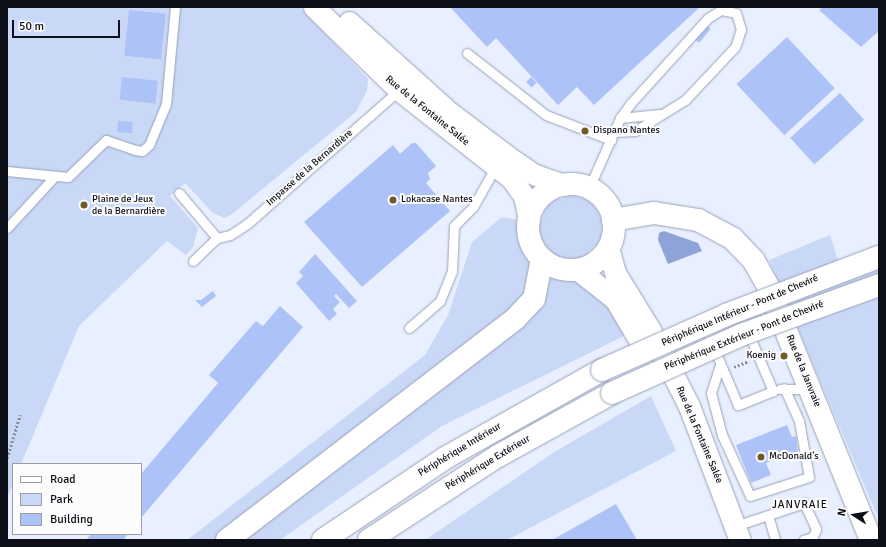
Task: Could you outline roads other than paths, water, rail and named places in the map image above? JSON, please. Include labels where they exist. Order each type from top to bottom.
[{"type":"main road","points":[[563,185],[588,188],[604,200],[613,220],[608,248],[592,264],[577,269],[561,268],[542,258],[531,243],[529,219],[543,194],[563,185]]},
{"type":"main road","name":"Rue de la Janvraie","points":[[613,220],[654,213],[709,224],[743,248],[767,284],[871,540]]},
{"type":"main road","name":"Périphérique Intérieur - Pont de Cheviré","points":[[602,370],[726,315],[879,257]]},
{"type":"main road","points":[[227,540],[516,318],[534,299],[542,258]]},
{"type":"main road","name":"Périphérique Extérieur - Pont de Cheviré","points":[[612,393],[741,335],[879,285]]},
{"type":"main road","name":"Périphérique Intérieur","points":[[323,540],[415,477],[508,421],[602,370]]},
{"type":"main road","name":"Périphérique Extérieur","points":[[369,540],[486,463],[612,393]]},
{"type":"main road","points":[[306,540],[491,421],[508,421]]},
{"type":"street","name":"Rue de la Fontaine Salée","points":[[314,7],[398,90],[496,166],[519,186],[529,219]]},
{"type":"street","name":"Rue de la Fontaine Salée","points":[[334,7],[423,90],[514,161],[534,174],[563,185]]},
{"type":"street","points":[[398,90],[408,86],[423,90]]},
{"type":"street","name":"Rue de la Fontaine Salée","points":[[608,248],[615,273],[650,330],[688,406],[734,535]]},
{"type":"street","name":"Rue de la Fontaine Salée","points":[[577,269],[611,295],[637,333],[734,535]]},
{"type":"lane","points":[[7,171],[68,177],[106,140],[134,150],[142,151],[148,145],[166,104],[175,7]]},
{"type":"lane","points":[[467,53],[546,115],[613,136],[635,131],[660,114],[685,100],[735,47],[741,29],[736,12],[721,10],[694,30],[620,118],[613,136],[588,188]]},
{"type":"lane","name":"Impasse de la Bernardière","points":[[193,261],[217,238],[230,235],[247,224],[398,90]]},
{"type":"lane","points":[[620,118],[660,114]]},
{"type":"lane","points":[[409,328],[440,301],[452,272],[454,226],[473,207],[496,166]]},
{"type":"lane","points":[[7,228],[55,176]]},
{"type":"lane","points":[[179,193],[217,238]]},
{"type":"lane","points":[[767,284],[742,316],[707,332],[720,365],[738,405],[784,388],[809,389]]},
{"type":"lane","points":[[742,316],[773,391]]},
{"type":"lane","points":[[720,365],[711,393],[722,435],[750,496],[809,477],[799,421],[784,388]]},
{"type":"lane","points":[[734,535],[768,515],[804,503],[816,529],[813,537],[803,540]]},
{"type":"lane","points":[[768,515],[775,540]]},
{"type":"place","name":"Dispano Nantes","points":[[585,131]]},
{"type":"place","name":"Lokacase Nantes","points":[[393,200]]},
{"type":"place","name":"Plaine de Jeux de la Bernardière","points":[[84,205]]},
{"type":"place","name":"Koenig","points":[[784,356]]},
{"type":"place","name":"McDonald's","points":[[761,457]]},
{"type":"district","name":"JANVRAIE","points":[[800,505]]}]
